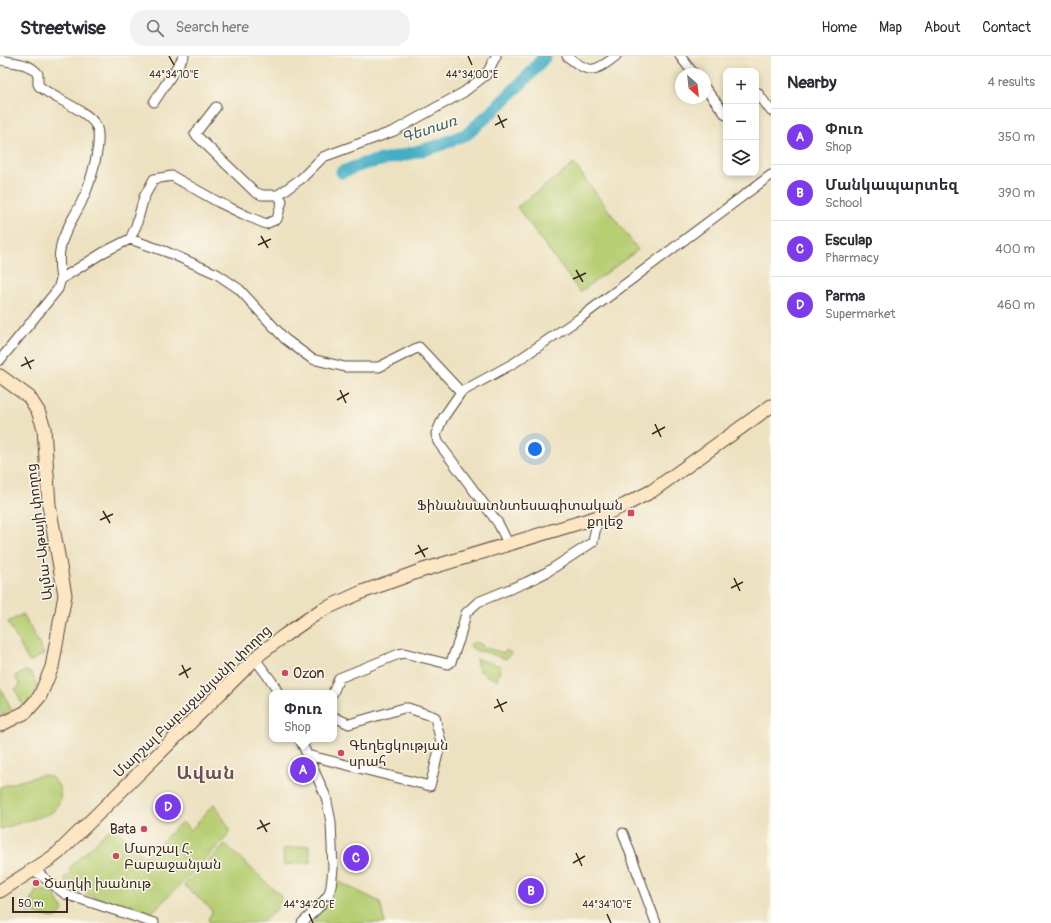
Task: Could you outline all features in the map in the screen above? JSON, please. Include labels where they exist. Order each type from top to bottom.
[{"type":"main road","name":"Ալմա-Աթայի փողոց","points":[[0,376],[29,397],[38,412],[44,428],[49,505],[65,596],[52,667],[40,696],[26,712],[0,725]]},
{"type":"main road","name":"Մարշալ Բաբաջանյանի փողոց","points":[[0,891],[58,853],[256,659],[285,635],[320,611],[362,592],[420,571],[598,517],[652,491],[771,406]]},
{"type":"street","points":[[154,102],[184,56]]},
{"type":"street","points":[[216,107],[195,134],[255,192],[262,195],[278,195],[302,178],[323,158],[394,132],[464,92],[486,75],[496,56]]},
{"type":"street","points":[[567,56],[579,66],[589,70],[602,67],[616,56]]},
{"type":"street","points":[[680,56],[689,68]]},
{"type":"street","points":[[0,60],[20,63],[32,68],[38,74],[39,86],[90,119],[95,124],[98,136],[97,156],[88,188],[69,224],[61,244],[58,265],[61,279],[58,289],[0,360]]},
{"type":"street","points":[[759,95],[771,111]]},
{"type":"street","points":[[711,96],[723,111]]},
{"type":"street","points":[[509,545],[498,523],[438,442],[436,434],[443,418],[461,392],[514,363],[580,318],[771,175]]},
{"type":"street","points":[[61,279],[104,252],[130,239],[136,226],[144,197],[154,179],[172,176],[218,202],[266,224],[277,219],[282,201],[278,195]]},
{"type":"street","points":[[130,239],[167,252],[217,274],[239,289],[285,339],[312,359],[345,368],[379,368],[419,347],[461,392]]},
{"type":"street","points":[[334,690],[339,678],[399,654],[404,653],[448,664],[459,640],[468,610],[478,602],[547,572],[593,542],[598,517]]},
{"type":"street","points":[[256,659],[276,690]]},
{"type":"street","points":[[307,754],[430,786],[442,742],[435,718],[408,708],[404,708],[349,724],[337,718]]},
{"type":"street","points":[[301,742],[326,797],[331,822],[333,869],[329,894],[318,908],[302,923]]},
{"type":"street","points":[[623,833],[656,923]]},
{"type":"street","points":[[34,870],[65,894],[154,923]]},
{"type":"green space","points":[[574,164],[638,250],[580,292],[517,207]]},
{"type":"green space","points":[[23,614],[44,654],[29,662],[8,622]]},
{"type":"green space","points":[[474,642],[481,644],[483,647],[504,653],[506,650],[511,653],[506,659],[477,651],[470,645]]},
{"type":"green space","points":[[477,659],[501,666],[497,680],[482,673],[478,667]]},
{"type":"green space","points":[[26,671],[31,673],[38,686],[33,700],[23,706],[15,689],[20,686],[15,676]]},
{"type":"green space","points":[[0,687],[12,711],[0,717],[2,714],[0,711]]},
{"type":"green space","points":[[41,775],[54,779],[58,784],[60,790],[59,804],[49,814],[0,829],[0,787]]},
{"type":"green space","points":[[214,804],[230,829],[227,837],[150,914],[107,902],[66,884],[64,878],[71,873],[69,868],[113,826],[145,857],[182,822],[191,830]]},
{"type":"green space","points":[[225,844],[281,896],[276,910],[264,920],[254,923],[210,923],[208,919],[212,912],[210,908],[184,885]]},
{"type":"green space","points":[[309,845],[311,862],[284,865],[283,849]]},
{"type":"green space","points":[[337,881],[380,902],[385,923],[311,923],[326,903]]},
{"type":"green space","points":[[37,888],[54,894],[63,910],[56,919],[27,911]]},
{"type":"waterway","name":"Գետառ","points":[[342,172],[363,164],[437,146],[467,134],[495,109],[530,74],[545,56]]},
{"type":"place","name":"Ֆինանսատնտեսագիտական քոլեջ","points":[[631,513]]},
{"type":"place","name":"Ozon","points":[[285,673]]},
{"type":"place","name":"Գեղեցկության սրահ","points":[[341,753]]},
{"type":"place","name":"Փուռ","points":[[303,770]]},
{"type":"place","name":"Parma","points":[[168,807]]},
{"type":"place","name":"Bata","points":[[144,829]]},
{"type":"place","name":"Մարշալ Հ. Բաբաջանյան","points":[[116,856]]},
{"type":"place","name":"Esculap","points":[[356,858]]},
{"type":"place","name":"Ծաղկի խանութ","points":[[36,883]]},
{"type":"place","name":"Մանկապարտեզ","points":[[531,891]]},
{"type":"district","name":"Ավան","points":[[206,773]]}]
